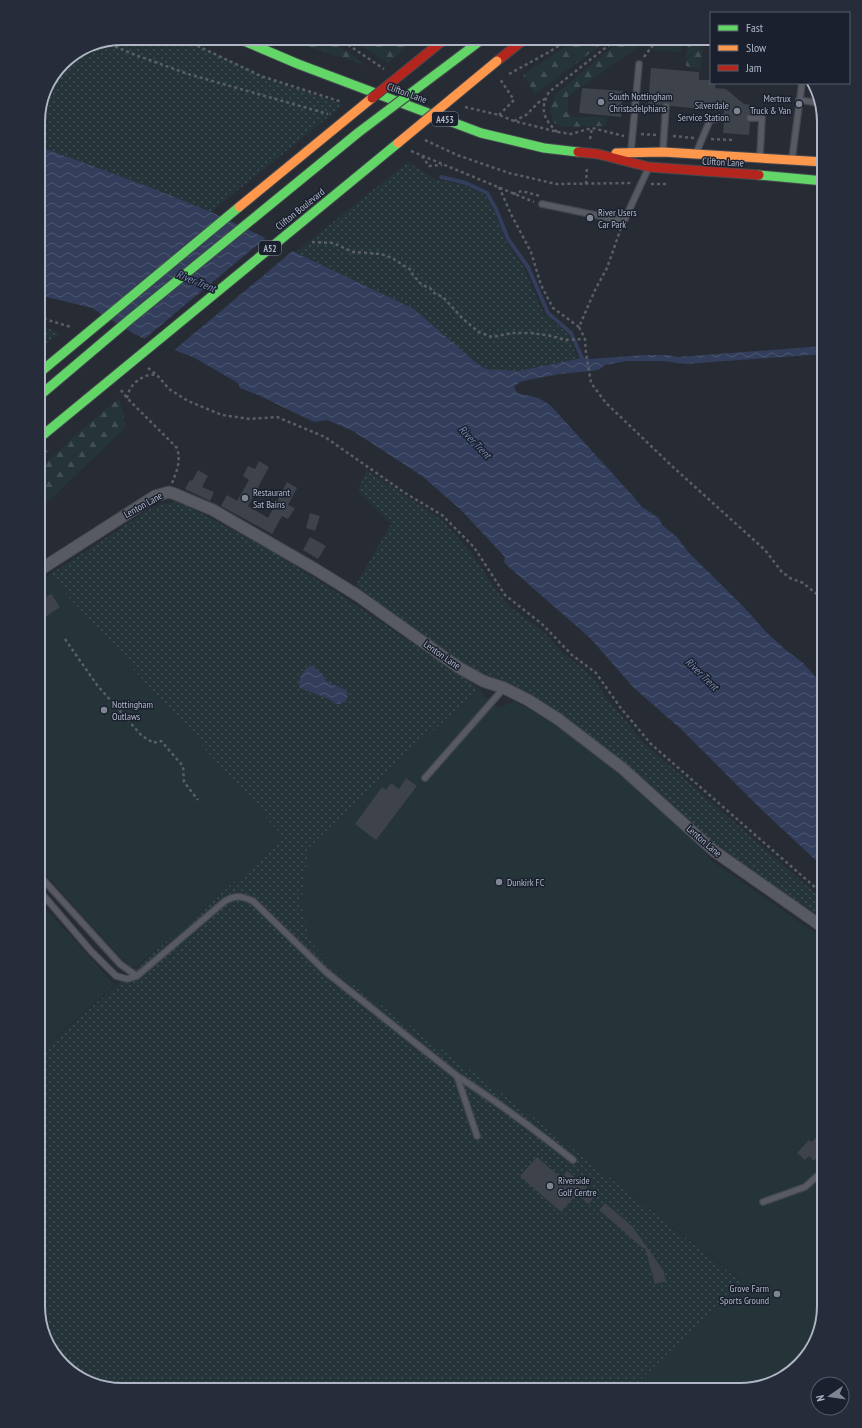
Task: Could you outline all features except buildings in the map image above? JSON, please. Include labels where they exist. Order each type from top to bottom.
[{"type":"main road","name":"Clifton Lane","points":[[253,45],[298,64],[481,132],[544,148],[598,154],[649,167],[792,168],[817,163]]},
{"type":"main road","points":[[45,368],[437,45]]},
{"type":"main road","points":[[45,391],[129,320],[359,132],[475,45]]},
{"type":"main road","name":"Clifton Boulevard","points":[[45,433],[517,45]]},
{"type":"main road","name":"Clifton Lane","points":[[598,154],[651,151],[760,157],[817,178]]},
{"type":"street","name":"Lenton Lane","points":[[45,567],[156,496],[169,492],[213,510],[357,595],[458,667],[483,681],[504,688],[528,700],[558,719],[622,768],[714,851],[817,923]]},
{"type":"lane","points":[[631,152],[639,64]]},
{"type":"lane","points":[[792,168],[802,84]]},
{"type":"lane","points":[[799,100],[814,102]]},
{"type":"lane","points":[[663,152],[666,106]]},
{"type":"lane","points":[[696,153],[710,120],[724,118]]},
{"type":"lane","points":[[750,118],[762,118],[760,157]]},
{"type":"lane","points":[[542,204],[624,221],[649,167],[651,151]]},
{"type":"lane","points":[[425,778],[504,688]]},
{"type":"lane","points":[[45,882],[120,964],[137,976]]},
{"type":"lane","points":[[45,897],[91,951],[116,976],[126,979],[137,976],[225,901],[233,897],[241,896],[253,901],[326,972],[457,1076],[524,1121],[573,1160]]},
{"type":"lane","points":[[457,1076],[477,1136]]},
{"type":"lane","points":[[763,1202],[805,1187],[817,1176]]},
{"type":"path","points":[[515,70],[560,45]]},
{"type":"path","points":[[558,132],[547,122],[544,115],[543,108],[545,99],[549,92],[609,45]]},
{"type":"path","points":[[639,64],[653,45]]},
{"type":"path","points":[[113,46],[188,74],[331,115]]},
{"type":"path","points":[[500,78],[514,100],[499,115],[514,121],[570,134],[592,128],[618,134]]},
{"type":"path","points":[[514,121],[526,115],[539,102],[545,99]]},
{"type":"path","points":[[406,149],[499,186],[529,201],[542,204]]},
{"type":"path","points":[[421,155],[429,166],[444,165]]},
{"type":"path","points":[[520,176],[556,184],[642,184]]},
{"type":"path","points":[[499,186],[511,214],[531,252],[541,285],[553,308],[579,327],[585,339],[591,381],[606,403],[765,550],[782,572],[790,578],[803,583],[817,594]]},
{"type":"path","points":[[579,327],[595,290],[607,268],[624,221]]},
{"type":"path","points":[[312,242],[333,243],[353,252],[381,254],[392,258],[411,270],[413,275],[422,285],[430,288],[434,293],[443,297],[463,319],[479,332],[492,337],[512,333],[531,333],[552,336],[565,340],[585,339]]},
{"type":"path","points":[[45,319],[73,327]]},
{"type":"path","points":[[169,492],[180,457],[177,448],[126,397],[128,390],[142,377],[150,374],[157,375],[169,389],[188,401],[222,415],[250,419],[277,417],[325,437],[405,493],[442,515],[474,547],[505,595],[542,624],[572,655],[596,673],[620,708],[651,744],[817,889]]},
{"type":"path","points":[[45,452],[50,447]]},
{"type":"path","points":[[65,639],[97,685],[142,736],[154,743],[161,741],[183,766],[184,782],[198,800]]},
{"type":"green space","points":[[122,45],[198,45],[262,76],[343,105],[211,212],[152,188],[45,149],[45,117],[48,102],[55,84],[71,64],[84,55],[97,49]]},
{"type":"green space","points":[[305,45],[339,45],[366,65]]},
{"type":"green space","points":[[359,45],[409,45],[388,63]]},
{"type":"green space","points":[[568,45],[601,45],[535,94],[523,75]]},
{"type":"green space","points":[[615,45],[638,45],[637,48],[568,96],[568,112],[572,117],[607,117],[606,126],[562,127],[553,122],[550,109],[556,94]]},
{"type":"green space","points":[[649,45],[682,45],[681,52],[649,50]]},
{"type":"green space","points":[[688,45],[703,45],[701,69],[686,66]]},
{"type":"green space","points":[[408,162],[435,179],[466,186],[485,195],[494,210],[505,240],[524,268],[544,314],[568,334],[578,359],[519,371],[486,369],[474,361],[414,309],[296,252]]},
{"type":"green space","points":[[45,327],[60,333],[45,345]]},
{"type":"green space","points":[[119,398],[126,425],[122,431],[45,504],[45,464]]},
{"type":"green space","points":[[366,470],[442,520],[470,551],[496,590],[509,606],[545,633],[563,653],[593,677],[605,696],[645,744],[817,895],[817,917],[714,844],[619,759],[556,711],[500,681],[469,667],[353,590],[391,524],[358,491]]},
{"type":"green space","name":"Riverside Golf Centre","points":[[178,501],[272,551],[344,597],[480,689],[392,768],[309,848],[311,942],[349,981],[517,1104],[743,1283],[637,1383],[117,1383],[97,1379],[79,1370],[64,1357],[53,1340],[49,1331],[45,1306],[45,1048],[284,838],[49,575],[153,507]]},
{"type":"green space","name":"Nottingham Outlaws","points":[[49,575],[284,838],[136,967],[130,966],[122,959],[45,874],[45,578]]},
{"type":"green space","points":[[480,689],[485,697],[499,708],[514,701],[571,736],[607,764],[686,833],[711,860],[817,934],[817,1306],[813,1331],[809,1340],[798,1357],[783,1370],[765,1379],[745,1383],[637,1383],[743,1282],[517,1104],[349,981],[311,942],[301,904],[309,848],[392,768]]},
{"type":"green space","points":[[45,908],[115,985],[45,1047]]},
{"type":"water","name":"River Trent","points":[[45,149],[152,188],[211,212],[414,309],[474,361],[486,369],[519,371],[582,358],[590,359],[645,355],[668,355],[678,357],[817,347],[817,355],[685,364],[664,361],[627,361],[605,365],[598,370],[559,374],[528,380],[520,382],[514,387],[517,393],[538,398],[551,406],[642,507],[659,518],[662,525],[677,537],[688,552],[744,607],[766,632],[803,663],[817,678],[817,861],[762,810],[682,730],[634,688],[590,638],[510,568],[504,562],[505,557],[460,509],[422,476],[353,431],[327,420],[314,422],[240,388],[238,383],[193,357],[147,340],[92,308],[45,297]]},
{"type":"water","points":[[310,666],[313,666],[323,675],[326,681],[346,690],[348,695],[345,702],[336,704],[329,699],[300,688],[299,682],[301,676]]},
{"type":"pier","points":[[268,236],[295,249],[173,351],[143,340]]},
{"type":"waterway","points":[[441,177],[466,183],[487,193],[496,209],[508,239],[528,267],[548,313],[571,333],[582,358]]},
{"type":"traffic: fast","points":[[253,45],[298,64],[481,133],[544,148],[578,152]]},
{"type":"traffic: fast","points":[[45,391],[129,320],[359,132],[475,45]]},
{"type":"traffic: fast","points":[[45,433],[398,143]]},
{"type":"traffic: fast","points":[[759,175],[817,180]]},
{"type":"traffic: fast","points":[[45,368],[239,207]]},
{"type":"traffic: slow","points":[[398,143],[497,61]]},
{"type":"traffic: slow","points":[[239,207],[372,98]]},
{"type":"traffic: slow","points":[[616,153],[663,152],[817,162]]},
{"type":"traffic: jam","points":[[372,98],[437,45]]},
{"type":"traffic: jam","points":[[497,61],[517,45]]},
{"type":"traffic: jam","points":[[578,152],[598,154],[649,167],[759,175]]},
{"type":"place","name":"South Nottingham Christadelphians","points":[[601,102]]},
{"type":"place","name":"Mertrux Truck & Van","points":[[799,104]]},
{"type":"place","name":"Silverdale Service Station","points":[[737,111]]},
{"type":"place","name":"River Users Car Park","points":[[590,218]]},
{"type":"place","name":"Restaurant Sat Bains","points":[[245,498]]},
{"type":"place","name":"Nottingham Outlaws","points":[[104,710]]},
{"type":"place","name":"Dunkirk FC","points":[[499,882]]},
{"type":"place","name":"Riverside Golf Centre","points":[[550,1186]]},
{"type":"place","name":"Grove Farm Sports Ground","points":[[777,1294]]}]
